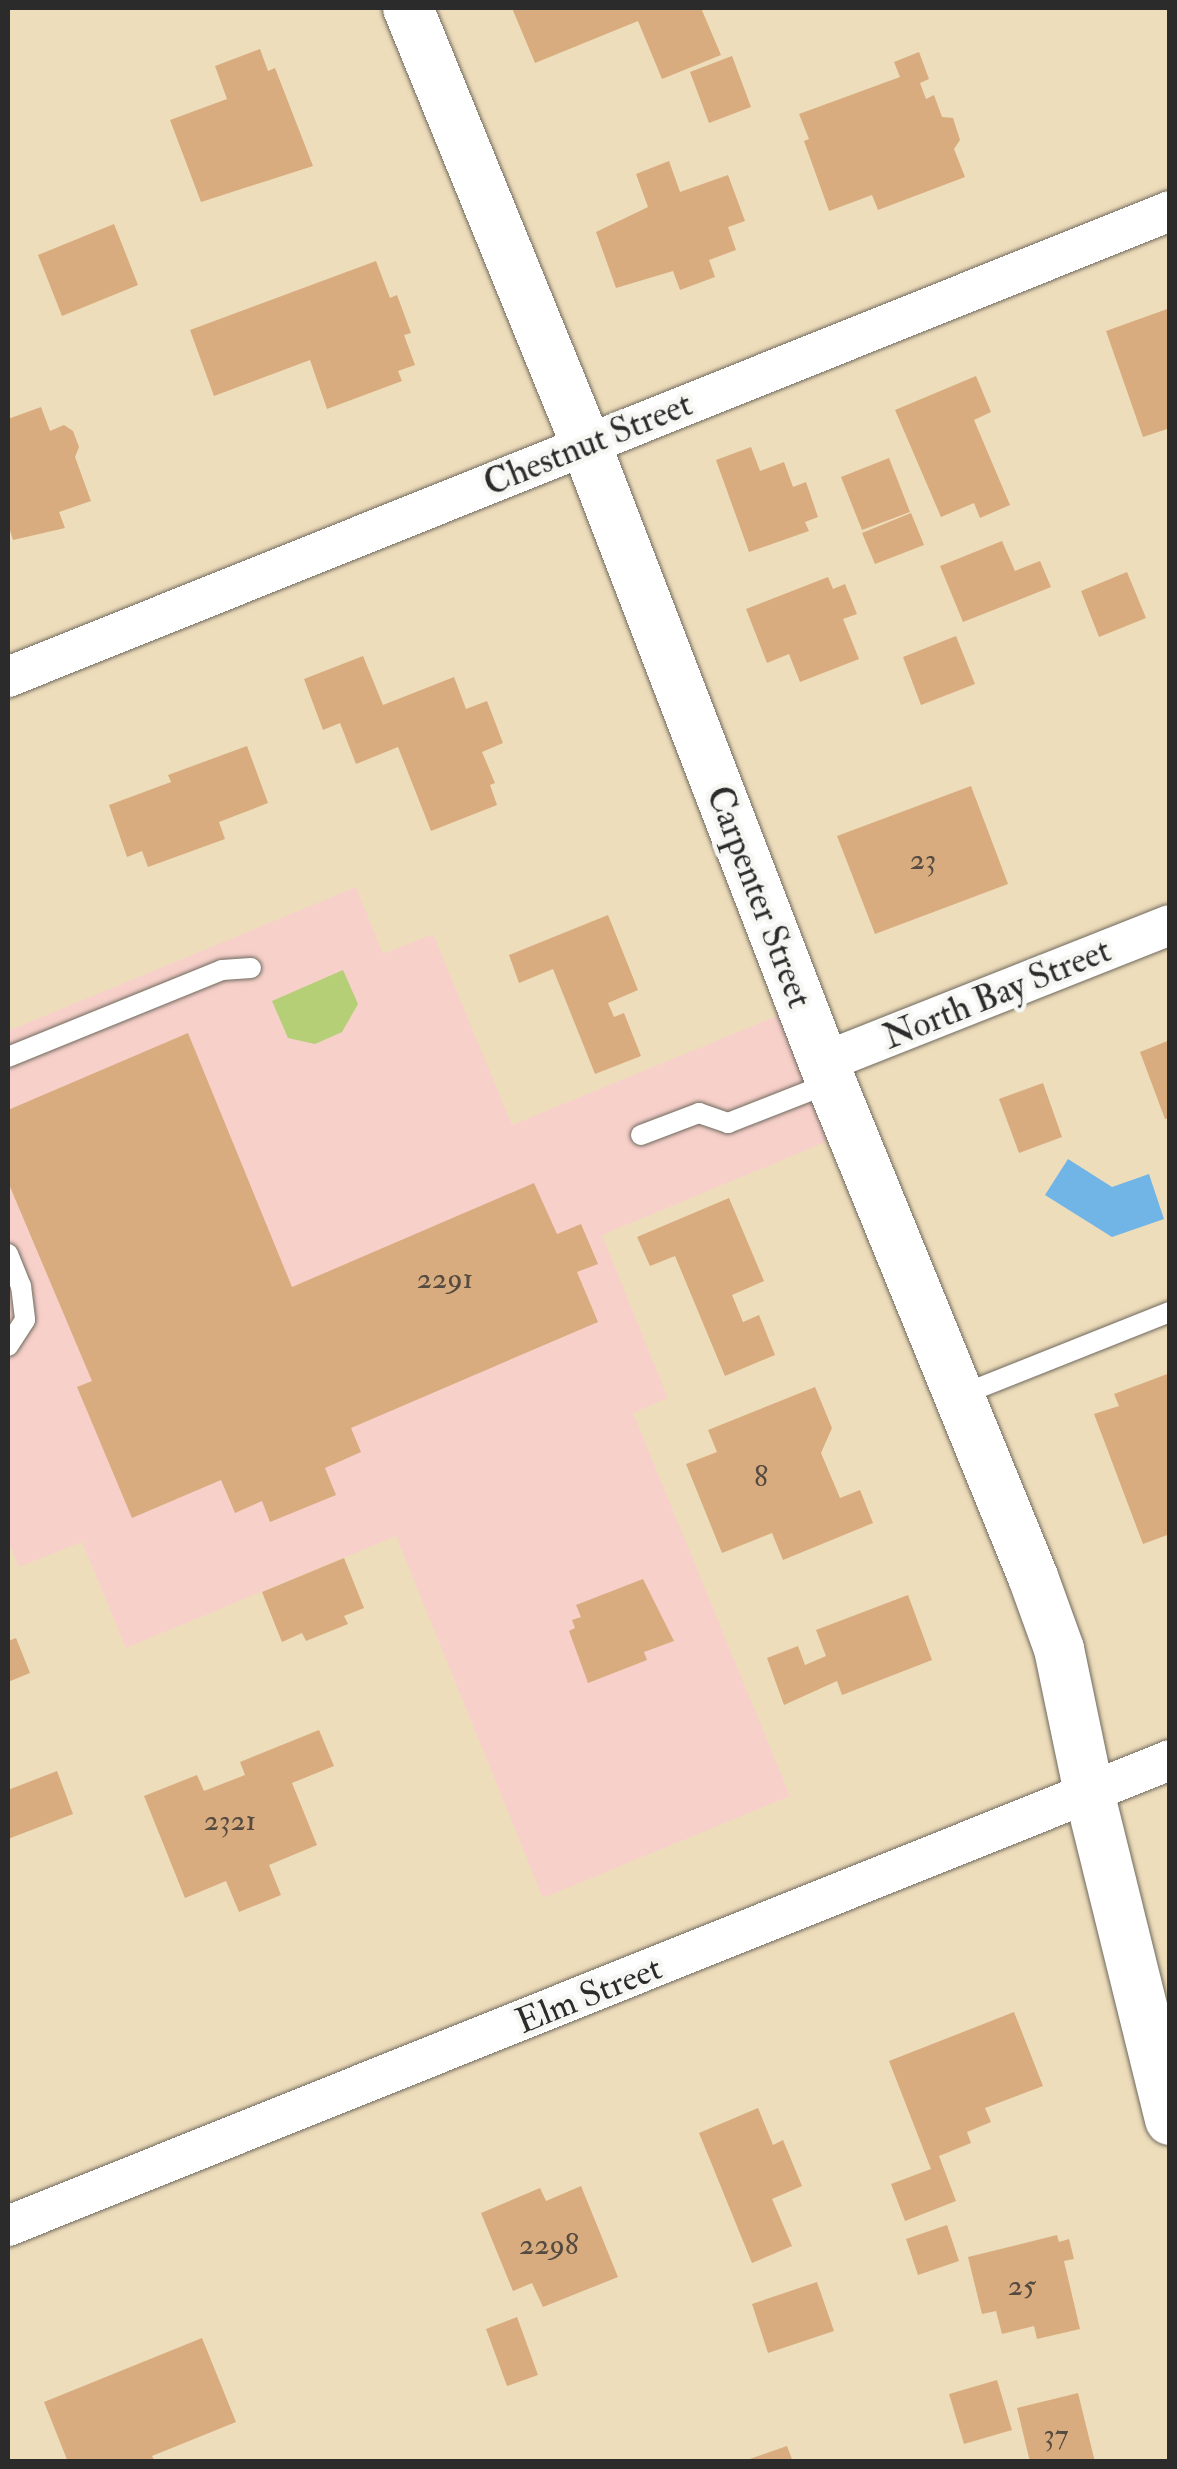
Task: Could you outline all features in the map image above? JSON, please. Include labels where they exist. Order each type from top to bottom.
[{"type":"street","name":"Carpenter Street","points":[[408,8],[586,445],[828,1072],[1059,1650],[1088,1792],[1170,2120]]},
{"type":"street","name":"Chestnut Street","points":[[8,677],[1170,211]]},
{"type":"street","name":"North Bay Street","points":[[828,1072],[1170,925]]},
{"type":"street","name":"Elm Street","points":[[8,2226],[1170,1760]]},
{"type":"lane","points":[[8,1058],[222,970],[251,968]]},
{"type":"lane","points":[[642,1136],[699,1113],[728,1123],[828,1072]]},
{"type":"lane","points":[[8,1254],[21,1286],[25,1320],[8,1346]]},
{"type":"lane","points":[[959,1396],[1170,1312]]},
{"type":"shaded area","points":[[356,887],[383,954],[433,934],[512,1125],[801,1006],[852,1131],[602,1235],[668,1398],[633,1413],[790,1796],[543,1898],[396,1536],[126,1648],[82,1542],[19,1567],[8,1540],[8,1031]]},
{"type":"green space","points":[[343,970],[358,1004],[342,1032],[315,1044],[288,1038],[272,1001]]},
{"type":"water","points":[[1068,1159],[1112,1187],[1149,1174],[1164,1219],[1112,1237],[1045,1195]]},
{"type":"building","points":[[512,8],[701,8],[721,55],[662,79],[638,21],[535,63]]},
{"type":"building","points":[[260,49],[268,71],[275,68],[313,166],[201,202],[170,120],[227,99],[215,66]]},
{"type":"building","points":[[919,52],[929,79],[920,83],[926,99],[934,95],[942,117],[953,118],[960,140],[954,149],[965,177],[878,210],[872,195],[829,211],[804,141],[809,139],[799,114],[900,77],[894,62]]},
{"type":"building","points":[[732,56],[751,107],[709,123],[690,72]]},
{"type":"building","points":[[669,161],[680,192],[728,175],[745,221],[728,227],[736,250],[709,260],[715,277],[680,290],[673,271],[616,288],[596,232],[648,207],[636,174]]},
{"type":"building","points":[[114,224],[138,285],[62,316],[38,255]]},
{"type":"building","points":[[376,261],[390,298],[397,295],[411,333],[404,335],[415,365],[398,371],[402,381],[327,409],[310,360],[214,396],[190,330]]},
{"type":"building","points":[[1170,308],[1170,428],[1143,437],[1106,331]]},
{"type":"building","points":[[976,376],[991,412],[974,420],[1010,505],[980,518],[974,503],[941,517],[895,410]]},
{"type":"building","points":[[41,407],[50,431],[64,425],[73,431],[79,447],[75,457],[91,501],[59,512],[65,528],[13,540],[8,524],[8,419]]},
{"type":"building","points":[[751,447],[760,471],[784,462],[793,487],[806,482],[818,517],[805,522],[809,531],[749,552],[716,460]]},
{"type":"building","points":[[889,458],[910,512],[862,530],[841,477]]},
{"type":"building","points":[[911,513],[924,545],[875,564],[862,533]]},
{"type":"building","points":[[1002,541],[1015,571],[1040,561],[1051,587],[963,622],[940,566]]},
{"type":"building","points":[[1127,572],[1146,618],[1099,637],[1081,591]]},
{"type":"building","points":[[828,577],[833,589],[845,584],[857,614],[843,619],[859,659],[800,682],[789,654],[767,663],[746,609]]},
{"type":"building","points":[[956,636],[975,684],[921,705],[903,657]]},
{"type":"building","points":[[363,656],[383,705],[454,677],[466,709],[487,701],[503,743],[482,752],[495,783],[490,785],[497,805],[431,831],[398,747],[356,764],[340,723],[323,730],[304,679]]},
{"type":"building","points":[[247,746],[268,803],[219,822],[225,839],[148,867],[142,851],[127,857],[109,805],[171,782],[168,775]]},
{"type":"building","points":[[971,786],[1008,884],[875,934],[837,836]]},
{"type":"building","points":[[608,915],[638,990],[608,1003],[614,1017],[624,1013],[641,1056],[595,1074],[553,969],[519,983],[509,955]]},
{"type":"building","points":[[188,1033],[292,1287],[534,1183],[557,1234],[581,1224],[598,1264],[577,1272],[598,1322],[351,1428],[361,1452],[325,1468],[336,1495],[270,1522],[262,1501],[235,1513],[221,1480],[132,1518],[77,1387],[92,1381],[8,1182],[8,1110]]},
{"type":"building","points":[[1170,1040],[1170,1118],[1165,1119],[1140,1052]]},
{"type":"building","points":[[1043,1083],[1062,1137],[1019,1153],[999,1099]]},
{"type":"building","points":[[729,1198],[764,1281],[732,1295],[743,1322],[759,1315],[775,1355],[725,1376],[675,1256],[650,1266],[637,1237]]},
{"type":"building","points":[[1170,1373],[1170,1534],[1143,1544],[1094,1414],[1119,1406],[1114,1394]]},
{"type":"building","points":[[815,1387],[832,1428],[821,1453],[840,1498],[860,1490],[873,1523],[783,1560],[772,1533],[722,1553],[686,1464],[717,1452],[708,1430]]},
{"type":"building","points":[[344,1558],[364,1608],[344,1616],[348,1624],[306,1641],[302,1633],[282,1642],[262,1592]]},
{"type":"building","points":[[643,1579],[674,1641],[644,1652],[647,1660],[588,1683],[569,1631],[575,1628],[572,1620],[581,1617],[576,1605]]},
{"type":"building","points":[[908,1595],[932,1660],[842,1695],[837,1681],[784,1705],[767,1658],[798,1646],[805,1665],[826,1656],[816,1630]]},
{"type":"building","points":[[16,1638],[30,1673],[8,1682],[8,1641]]},
{"type":"building","points":[[319,1730],[334,1766],[292,1783],[317,1845],[269,1865],[281,1895],[239,1912],[226,1881],[185,1898],[144,1796],[197,1775],[204,1791],[245,1775],[240,1762]]},
{"type":"building","points":[[57,1771],[73,1814],[8,1839],[8,1790]]},
{"type":"building","points":[[1014,2012],[1043,2086],[985,2108],[991,2122],[967,2132],[971,2143],[939,2156],[956,2201],[905,2221],[891,2184],[931,2169],[889,2061]]},
{"type":"building","points":[[758,2108],[773,2145],[783,2140],[802,2186],[772,2199],[792,2246],[752,2263],[699,2133]]},
{"type":"building","points":[[581,2186],[618,2277],[543,2307],[532,2283],[513,2291],[481,2213],[540,2188],[546,2201]]},
{"type":"building","points":[[947,2225],[959,2261],[918,2275],[906,2239]]},
{"type":"building","points":[[1057,2235],[1059,2242],[1069,2239],[1074,2259],[1064,2261],[1080,2329],[1037,2339],[1034,2326],[1002,2334],[996,2311],[982,2314],[968,2257]]},
{"type":"building","points":[[817,2282],[834,2331],[768,2353],[752,2304]]},
{"type":"building","points":[[517,2317],[538,2375],[507,2386],[486,2329]]},
{"type":"building","points":[[202,2338],[236,2422],[152,2456],[155,2462],[68,2462],[44,2402]]},
{"type":"building","points":[[997,2380],[1012,2430],[964,2444],[949,2394]]},
{"type":"building","points":[[1078,2393],[1095,2462],[1030,2462],[1017,2408]]},
{"type":"building","points":[[787,2446],[793,2462],[744,2462],[744,2461]]}]
